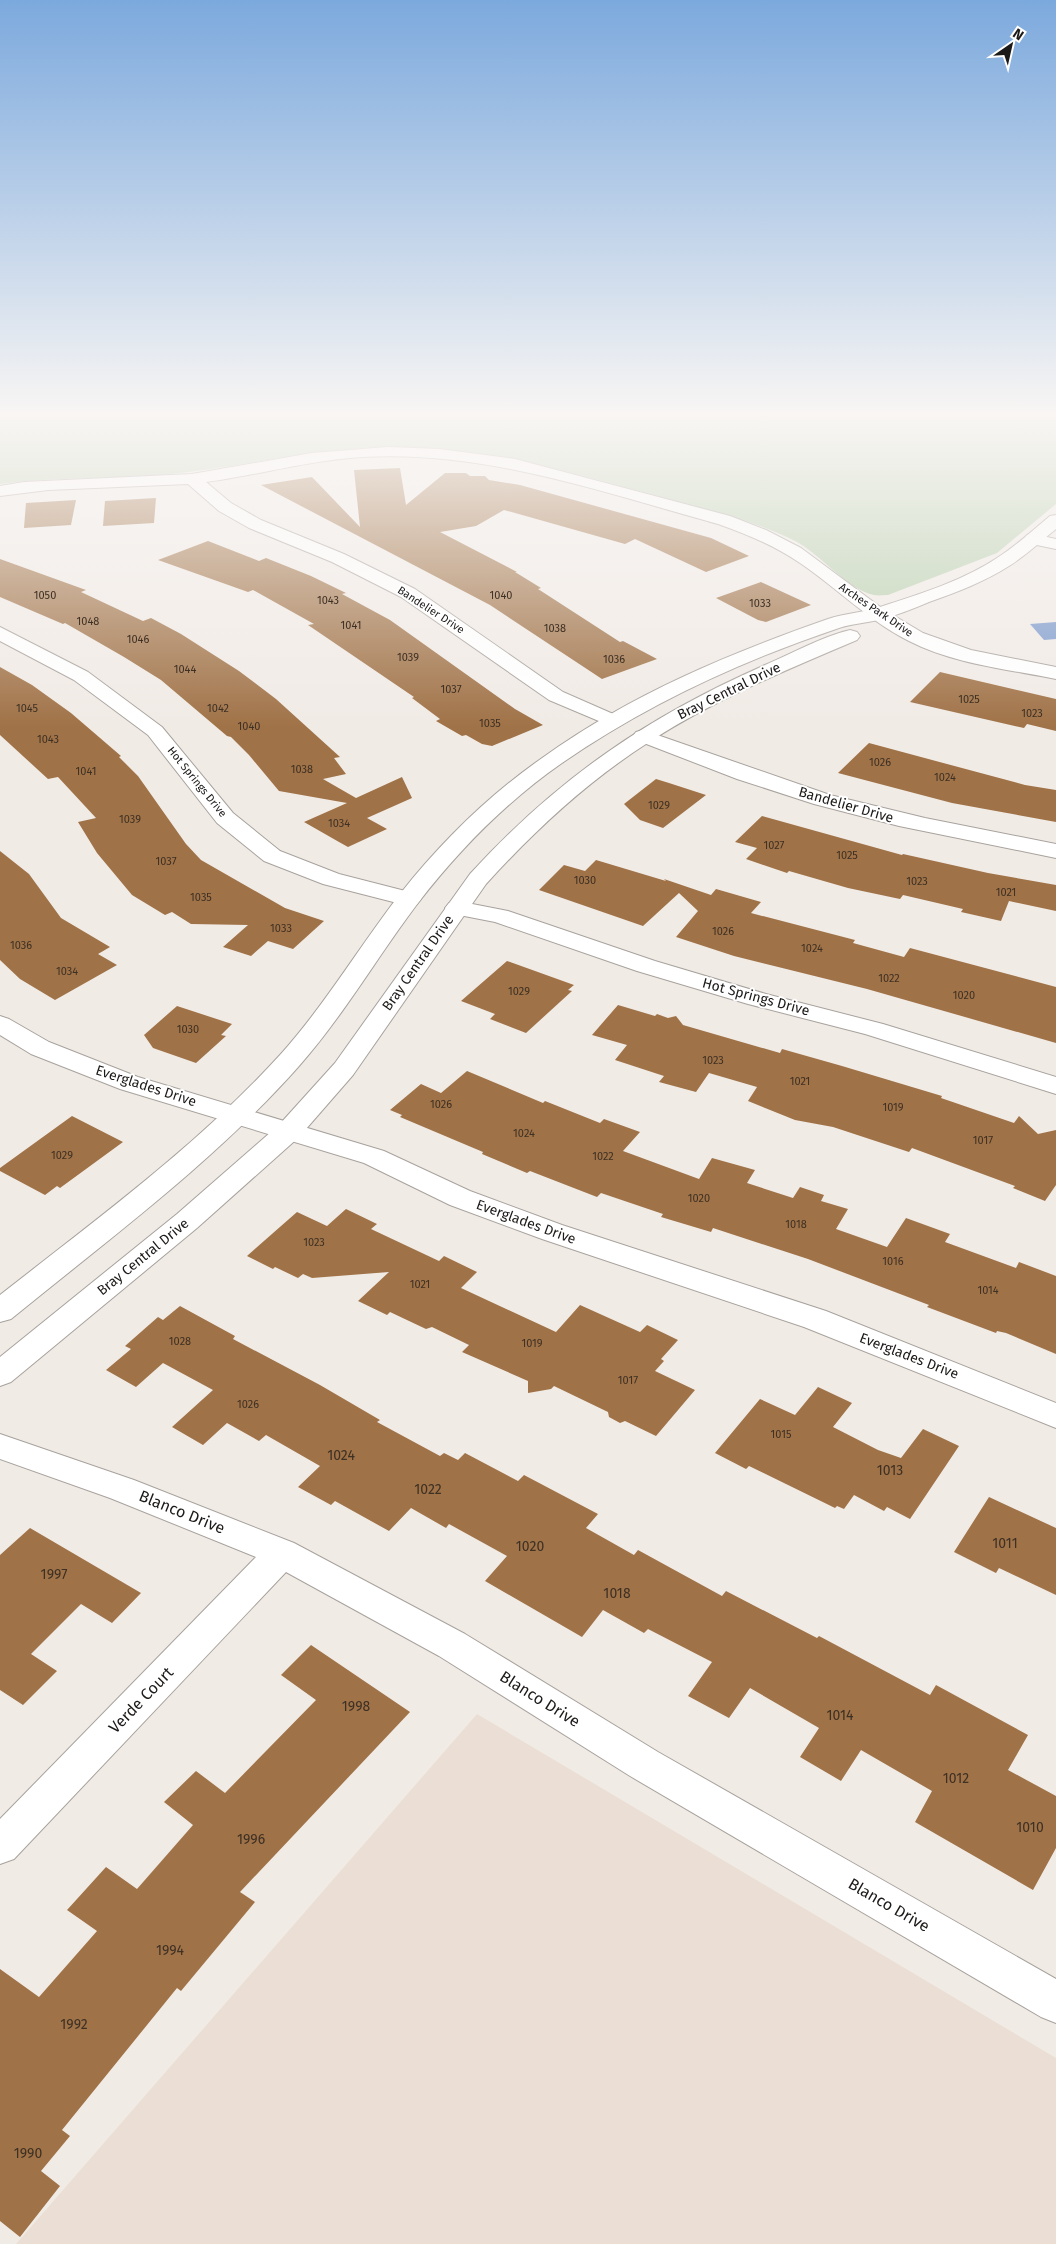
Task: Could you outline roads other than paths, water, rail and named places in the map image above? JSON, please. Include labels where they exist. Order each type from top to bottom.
[{"type":"street","name":"Bandelier Drive","points":[[244,518],[255,524],[338,558],[408,592],[556,696],[613,722]]},
{"type":"street","name":"Arches Park Drive","points":[[715,518],[754,530],[775,540],[817,566],[880,614],[917,637],[953,651],[1056,673]]},
{"type":"street","name":"Bray Central Drive","points":[[0,1311],[192,1158],[236,1115],[289,1061],[332,1009],[408,899],[454,845],[501,799],[554,759],[672,688],[735,660],[839,621],[880,614],[971,580],[1004,560],[1056,520]]},
{"type":"street","points":[[1033,539],[1056,544]]},
{"type":"street","name":"Bray Central Drive","points":[[0,1374],[195,1214],[289,1132],[344,1069],[457,908],[501,853],[544,811],[590,772],[643,736],[704,701],[768,670],[860,632],[880,614]]},
{"type":"street","name":"Hot Springs Drive","points":[[0,633],[81,676],[155,731],[225,818],[272,856],[331,879],[408,899]]},
{"type":"street","name":"Bandelier Drive","points":[[643,736],[709,761],[846,807],[1056,851]]},
{"type":"street","name":"Hot Springs Drive","points":[[457,908],[500,916],[646,966],[757,999],[874,1029],[1056,1086]]},
{"type":"street","name":"Everglades Drive","points":[[0,1024],[40,1048],[129,1083],[374,1157],[460,1198],[552,1232],[816,1320],[953,1373],[1056,1416]]},
{"type":"street","name":"Blanco Drive","points":[[0,1446],[122,1489],[282,1553],[452,1644],[644,1764],[1056,2002]]},
{"type":"street","name":"Verde Court","points":[[0,1846],[282,1553]]},
{"type":"water","points":[[1056,622],[1056,639],[1044,640],[1030,624]]}]
